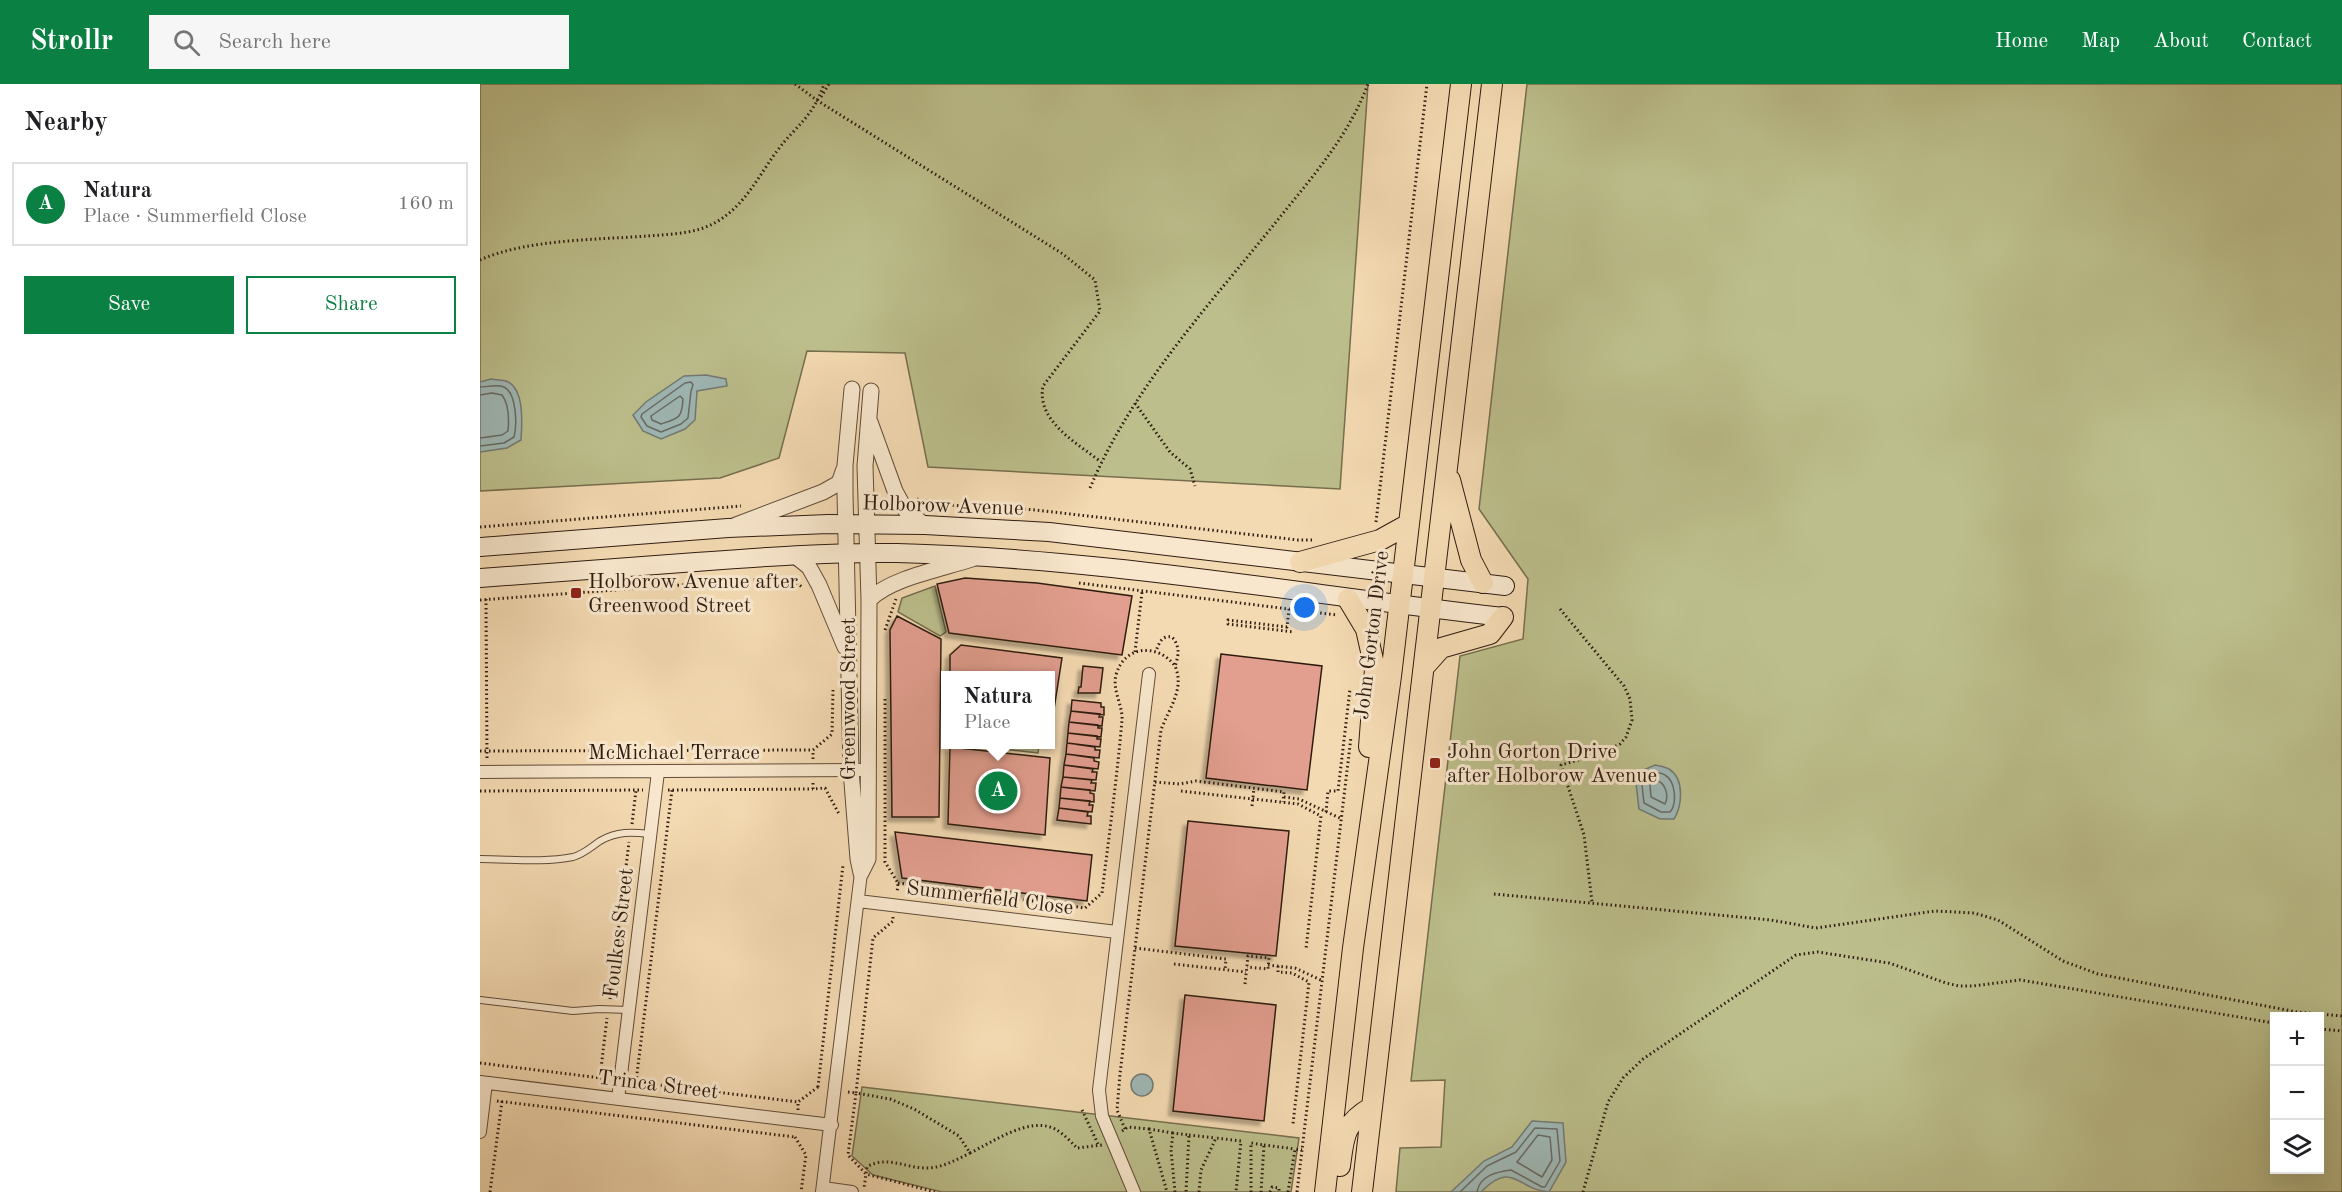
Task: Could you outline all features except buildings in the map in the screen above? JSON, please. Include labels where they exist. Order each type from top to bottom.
[{"type":"main road","name":"John Gorton Drive","points":[[1325,1192],[1353,948],[1409,524],[1461,84]]},
{"type":"main road","points":[[1362,1192],[1492,84]]},
{"type":"main road","points":[[1447,468],[1471,560],[1483,583]]},
{"type":"main road","name":"Holborow Avenue","points":[[480,547],[728,528],[846,524],[925,525],[1048,532],[1505,586]]},
{"type":"main road","points":[[1300,562],[1380,540],[1409,524]]},
{"type":"main road","points":[[480,578],[794,555],[868,553],[977,557],[1139,572],[1345,608],[1399,605],[1503,617]]},
{"type":"main road","points":[[1345,608],[1366,629],[1375,669],[1367,771],[1372,815]]},
{"type":"main road","points":[[1424,667],[1441,648],[1490,634],[1503,617]]},
{"type":"main road","points":[[1337,1192],[1342,1149],[1348,1125],[1360,1113],[1371,1107]]},
{"type":"street","name":"Greenwood Street","points":[[822,1190],[832,1125],[861,873],[851,770],[846,524],[845,465],[852,389]]},
{"type":"street","name":"Greenwood Street","points":[[861,873],[868,859],[869,600],[865,466],[871,391]]},
{"type":"street","points":[[868,416],[895,491],[906,511],[925,525]]},
{"type":"street","points":[[728,528],[823,492],[839,483],[845,465]]},
{"type":"street","points":[[794,555],[809,567],[819,585],[849,655]]},
{"type":"street","points":[[869,600],[893,584],[977,557]]},
{"type":"street","points":[[1134,1192],[1102,1116],[1099,1090],[1149,674]]},
{"type":"street","name":"McMichael Terrace","points":[[484,772],[869,770]]},
{"type":"street","name":"Foulkes Street","points":[[618,1099],[658,772]]},
{"type":"street","name":"Summerfield Close","points":[[858,901],[1117,932]]},
{"type":"street","points":[[480,1132],[484,1099],[483,1082]]},
{"type":"street","name":"Trinca Street","points":[[483,1082],[832,1125]]},
{"type":"street","points":[[822,1190],[852,1192]]},
{"type":"lane","points":[[480,859],[549,860],[573,857],[584,853],[611,836],[631,832],[650,834]]},
{"type":"lane","points":[[480,1000],[573,1011],[629,1010]]},
{"type":"path","points":[[795,84],[818,101],[1063,254],[1095,280],[1100,311],[1043,386],[1041,396],[1043,407],[1051,420],[1101,462]]},
{"type":"path","points":[[818,101],[824,84]]},
{"type":"path","points":[[480,260],[526,246],[689,232],[720,220],[750,191],[777,151],[808,118],[829,84]]},
{"type":"path","points":[[1090,488],[1101,462],[1135,403],[1170,355],[1334,149],[1360,105],[1368,84]]},
{"type":"path","points":[[1376,526],[1427,84]]},
{"type":"path","points":[[1135,403],[1170,452],[1190,469],[1195,486]]},
{"type":"path","points":[[911,492],[916,499],[933,503],[1032,510],[1298,540],[1322,539]]},
{"type":"path","points":[[480,527],[741,506],[751,502]]},
{"type":"path","points":[[480,600],[790,577],[804,590]]},
{"type":"path","points":[[1075,582],[1289,609],[1345,608]]},
{"type":"path","points":[[1135,652],[1142,592]]},
{"type":"path","points":[[484,772],[487,751],[486,599]]},
{"type":"path","points":[[1289,609],[1287,627],[1228,620],[1228,624],[1294,632]]},
{"type":"path","points":[[1560,609],[1624,686],[1631,708],[1629,730],[1620,744],[1599,754],[1561,765],[1584,835],[1592,903]]},
{"type":"path","points":[[1156,651],[1160,641],[1172,637],[1178,648],[1175,666]]},
{"type":"path","points":[[898,883],[1085,908],[1102,893],[1122,717],[1116,688],[1116,675],[1124,660],[1135,652],[1156,651],[1165,655],[1175,666],[1179,681],[1178,691],[1161,730],[1135,948],[1117,1110],[1126,1128]]},
{"type":"path","points":[[480,751],[813,750],[832,734],[833,684]]},
{"type":"path","points":[[1326,812],[1328,791],[1338,791],[1350,689]]},
{"type":"path","points":[[1297,1192],[1352,730]]},
{"type":"path","points":[[813,750],[813,789],[825,788],[840,817]]},
{"type":"path","points":[[1155,782],[1179,784],[1196,781],[1284,792],[1283,802]]},
{"type":"path","points":[[1252,806],[1254,788]]},
{"type":"path","points":[[600,1078],[636,790]]},
{"type":"path","points":[[636,1082],[672,790]]},
{"type":"path","points":[[1181,791],[1298,804],[1321,816],[1306,949]]},
{"type":"path","points":[[1284,797],[1299,799],[1342,819]]},
{"type":"path","points":[[818,1087],[843,870],[842,859]]},
{"type":"path","points":[[1494,894],[1771,920],[1816,928],[1935,911],[1974,913],[1998,920],[2063,961],[2098,974],[2297,1012],[2342,1016]]},
{"type":"path","points":[[1135,948],[1226,959],[1225,970]]},
{"type":"path","points":[[1583,1192],[1608,1102],[1623,1078],[1643,1059],[1796,955],[1818,952],[1888,963],[1959,986],[2020,980],[2270,1022]]},
{"type":"path","points":[[1198,967],[1199,956]]},
{"type":"path","points":[[1174,964],[1225,970],[1246,969],[1268,969],[1269,958],[1248,956],[1246,969],[1245,984]]},
{"type":"path","points":[[1268,964],[1295,968],[1323,981]]},
{"type":"path","points":[[1278,966],[1278,972],[1292,973],[1309,982],[1293,1124]]},
{"type":"path","points":[[2324,1029],[2342,1031]]},
{"type":"path","points":[[480,1063],[798,1102]]},
{"type":"path","points":[[856,1093],[890,1099],[914,1109],[959,1136],[970,1153]]},
{"type":"path","points":[[484,1099],[795,1137]]},
{"type":"path","points":[[490,1192],[502,1101]]},
{"type":"path","points":[[935,1192],[866,1174],[867,1167],[875,1161],[889,1161],[926,1168],[946,1165],[1022,1128],[1040,1125],[1055,1129],[1077,1148],[1099,1147],[1126,1128],[1302,1149]]},
{"type":"path","points":[[1149,1129],[1167,1192]]},
{"type":"path","points":[[1173,1132],[1171,1149],[1175,1192]]},
{"type":"path","points":[[1186,1192],[1189,1135]]},
{"type":"path","points":[[1199,1192],[1206,1155],[1216,1138]]},
{"type":"path","points":[[1236,1192],[1240,1141]]},
{"type":"path","points":[[1251,1143],[1251,1192]]},
{"type":"path","points":[[1261,1192],[1264,1145]]},
{"type":"path","points":[[1288,1192],[1295,1149]]},
{"type":"path","points":[[1270,1192],[1275,1186],[1280,1192]]},
{"type":"green space","points":[[480,84],[1368,84],[1340,489],[928,467],[905,353],[807,351],[779,458],[720,478],[480,491]]},
{"type":"green space","points":[[1527,84],[2342,84],[2342,1192],[1396,1192],[1400,1148],[1441,1147],[1445,1080],[1411,1081],[1460,656],[1523,639],[1528,579],[1479,509]]},
{"type":"green space","points":[[935,586],[946,632],[940,636],[898,612],[902,598]]},
{"type":"green space","points":[[1002,749],[1038,749],[1038,753]]},
{"type":"green space","points":[[862,1087],[1299,1138],[1291,1192],[942,1192],[873,1175],[852,1156]]},
{"type":"water","points":[[706,375],[726,379],[727,386],[697,391],[695,420],[685,429],[661,439],[643,431],[633,415],[646,402],[684,376]]},
{"type":"water","points":[[491,379],[506,381],[516,391],[521,407],[521,440],[507,448],[480,452],[480,382]]},
{"type":"water","points":[[1655,765],[1669,769],[1678,779],[1680,800],[1674,819],[1660,819],[1639,809],[1636,783],[1641,771]]},
{"type":"water","points":[[1142,1074],[1150,1077],[1153,1085],[1150,1093],[1142,1096],[1134,1093],[1131,1085],[1134,1077]]},
{"type":"water","points":[[1532,1121],[1563,1123],[1566,1162],[1549,1192],[1529,1187],[1508,1177],[1492,1182],[1481,1192],[1451,1192],[1484,1161],[1512,1147]]},
{"type":"place","name":"Holborow Avenue after Greenwood Street","points":[[576,593]]},
{"type":"place","name":"John Gorton Drive after Holborow Avenue","points":[[1435,763]]},
{"type":"place","name":"Natura","points":[[998,791]]}]
